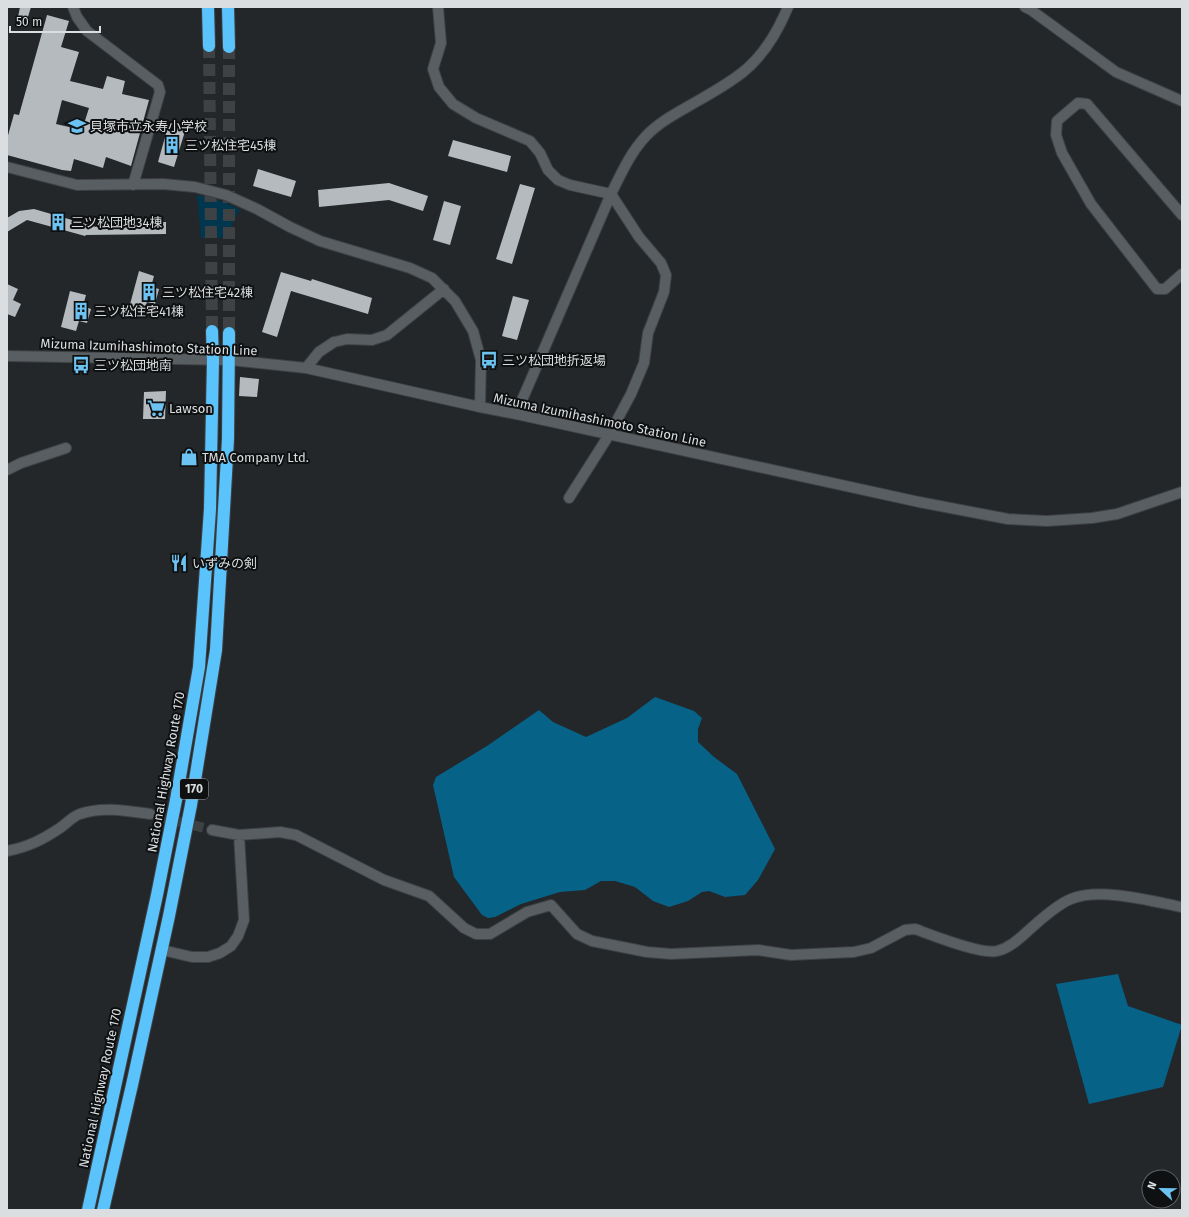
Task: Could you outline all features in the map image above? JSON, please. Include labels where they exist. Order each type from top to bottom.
[{"type":"highway","points":[[208,7],[209,46]]},
{"type":"highway","points":[[228,7],[229,47]]},
{"type":"highway","name":"National Highway Route 170","points":[[88,1210],[162,873],[199,667],[210,509],[213,360],[212,331]]},
{"type":"highway","name":"170","points":[[103,1210],[162,950],[191,805],[216,650],[228,439],[230,360],[229,333]]},
{"type":"street","points":[[73,7],[77,17],[86,31],[158,85],[160,92],[133,185]]},
{"type":"street","points":[[438,7],[441,43],[433,69],[439,87],[453,104],[476,118],[530,141],[540,153],[548,170],[558,180],[570,185],[611,194],[639,237],[661,263],[666,275],[664,292],[648,333],[644,363],[631,394],[609,435],[569,498]]},
{"type":"street","points":[[516,414],[611,194],[624,167],[635,149],[646,136],[664,120],[744,72],[771,40],[788,7]]},
{"type":"street","points":[[1025,7],[1116,72],[1182,101]]},
{"type":"street","points":[[1182,215],[1087,104],[1078,102],[1057,121],[1056,135],[1062,153],[1091,204],[1157,289],[1164,289],[1182,274]]},
{"type":"street","points":[[7,167],[77,185],[163,184],[195,187],[226,195],[320,241],[410,268],[432,278],[455,301],[473,332],[481,360],[480,407]]},
{"type":"street","points":[[306,368],[319,352],[334,342],[347,340],[372,340],[387,335],[444,289]]},
{"type":"street","name":"Mizuma Izumihashimoto Station Line","points":[[7,356],[230,360],[306,368],[990,517],[1047,522],[1092,518],[1116,514],[1182,492]]},
{"type":"street","points":[[7,470],[21,463],[66,448]]},
{"type":"street","points":[[7,851],[25,847],[44,839],[79,814],[97,810],[121,810],[150,814]]},
{"type":"street","points":[[212,830],[239,835],[280,832],[296,835],[384,880],[429,896],[464,928],[476,934],[490,934],[527,912],[551,905],[577,934],[618,946],[671,954],[758,950],[791,955],[854,952],[872,948],[906,930],[915,929],[981,951],[996,952],[1012,944],[1044,917],[1070,899],[1090,894],[1112,894],[1182,907]]},
{"type":"street","points":[[162,950],[192,957],[208,957],[220,953],[231,946],[238,936],[244,920],[239,835]]},
{"type":"shaded area","points":[[197,195],[208,197],[240,210],[233,221],[230,238],[201,238]]},
{"type":"shaded area","points":[[655,697],[694,711],[702,718],[698,729],[698,742],[714,757],[737,774],[775,849],[758,880],[745,895],[725,897],[709,891],[702,892],[688,901],[669,907],[653,901],[635,887],[615,881],[601,881],[585,890],[560,892],[521,904],[495,917],[488,918],[482,915],[454,877],[433,785],[436,777],[487,746],[539,710],[553,722],[586,737],[627,718]]},
{"type":"shaded area","points":[[1118,974],[1128,1006],[1182,1025],[1163,1087],[1089,1104],[1056,984]]},
{"type":"building","points":[[20,7],[31,7],[27,20],[18,17]]},
{"type":"building","points":[[47,15],[69,21],[61,47],[79,52],[70,81],[103,89],[107,76],[125,81],[122,94],[149,100],[131,166],[106,157],[103,168],[74,159],[71,171],[62,170],[7,155],[7,139],[14,114],[19,115]],"holes":[[[62,100],[89,108],[82,130],[56,124]]]},
{"type":"building","name":"三ツ松住宅45棟","points":[[169,123],[186,128],[174,167],[158,162]]},
{"type":"building","points":[[453,140],[511,156],[507,172],[448,156]]},
{"type":"building","points":[[258,169],[296,181],[291,197],[253,186]]},
{"type":"building","points":[[389,183],[428,196],[423,211],[389,200],[319,207],[318,190]]},
{"type":"building","points":[[520,184],[535,188],[512,264],[496,259]]},
{"type":"building","points":[[444,201],[461,206],[450,245],[433,240]]},
{"type":"building","points":[[34,209],[96,227],[96,223],[166,222],[166,234],[85,236],[27,220],[7,232],[7,218],[19,211]]},
{"type":"building","name":"三ツ松住宅42棟","points":[[139,271],[154,276],[151,287],[159,289],[155,304],[147,302],[143,313],[129,308]]},
{"type":"building","points":[[281,272],[311,281],[312,279],[372,298],[368,314],[291,291],[277,337],[262,332]]},
{"type":"building","points":[[7,284],[18,289],[13,300],[21,304],[15,317],[7,314]]},
{"type":"building","name":"三ツ松住宅41棟","points":[[70,291],[86,295],[83,306],[91,309],[87,323],[79,321],[76,331],[61,327]]},
{"type":"building","points":[[513,296],[529,300],[517,340],[502,336]]},
{"type":"building","points":[[240,377],[259,379],[257,397],[239,396]]},
{"type":"building","points":[[166,391],[165,419],[143,419],[144,392]]},
{"type":"tunnel","points":[[209,46],[212,331]]},
{"type":"tunnel","points":[[229,47],[229,333]]},
{"type":"tunnel","points":[[150,814],[212,830]]},
{"type":"place","name":"貝塚市立永寿小学校","points":[[77,126]]},
{"type":"place","name":"三ツ松住宅45棟","points":[[172,145]]},
{"type":"place","name":"三ツ松団地34棟","points":[[58,222]]},
{"type":"place","name":"三ツ松住宅42棟","points":[[149,292]]},
{"type":"place","name":"三ツ松住宅41棟","points":[[81,311]]},
{"type":"place","name":"三ツ松団地折返場","points":[[489,360]]},
{"type":"place","name":"三ツ松団地南","points":[[81,365]]},
{"type":"place","name":"Lawson","points":[[156,408]]},
{"type":"place","name":"TMA Company Ltd.","points":[[189,457]]},
{"type":"place","name":"いずみの剣","points":[[179,563]]}]
